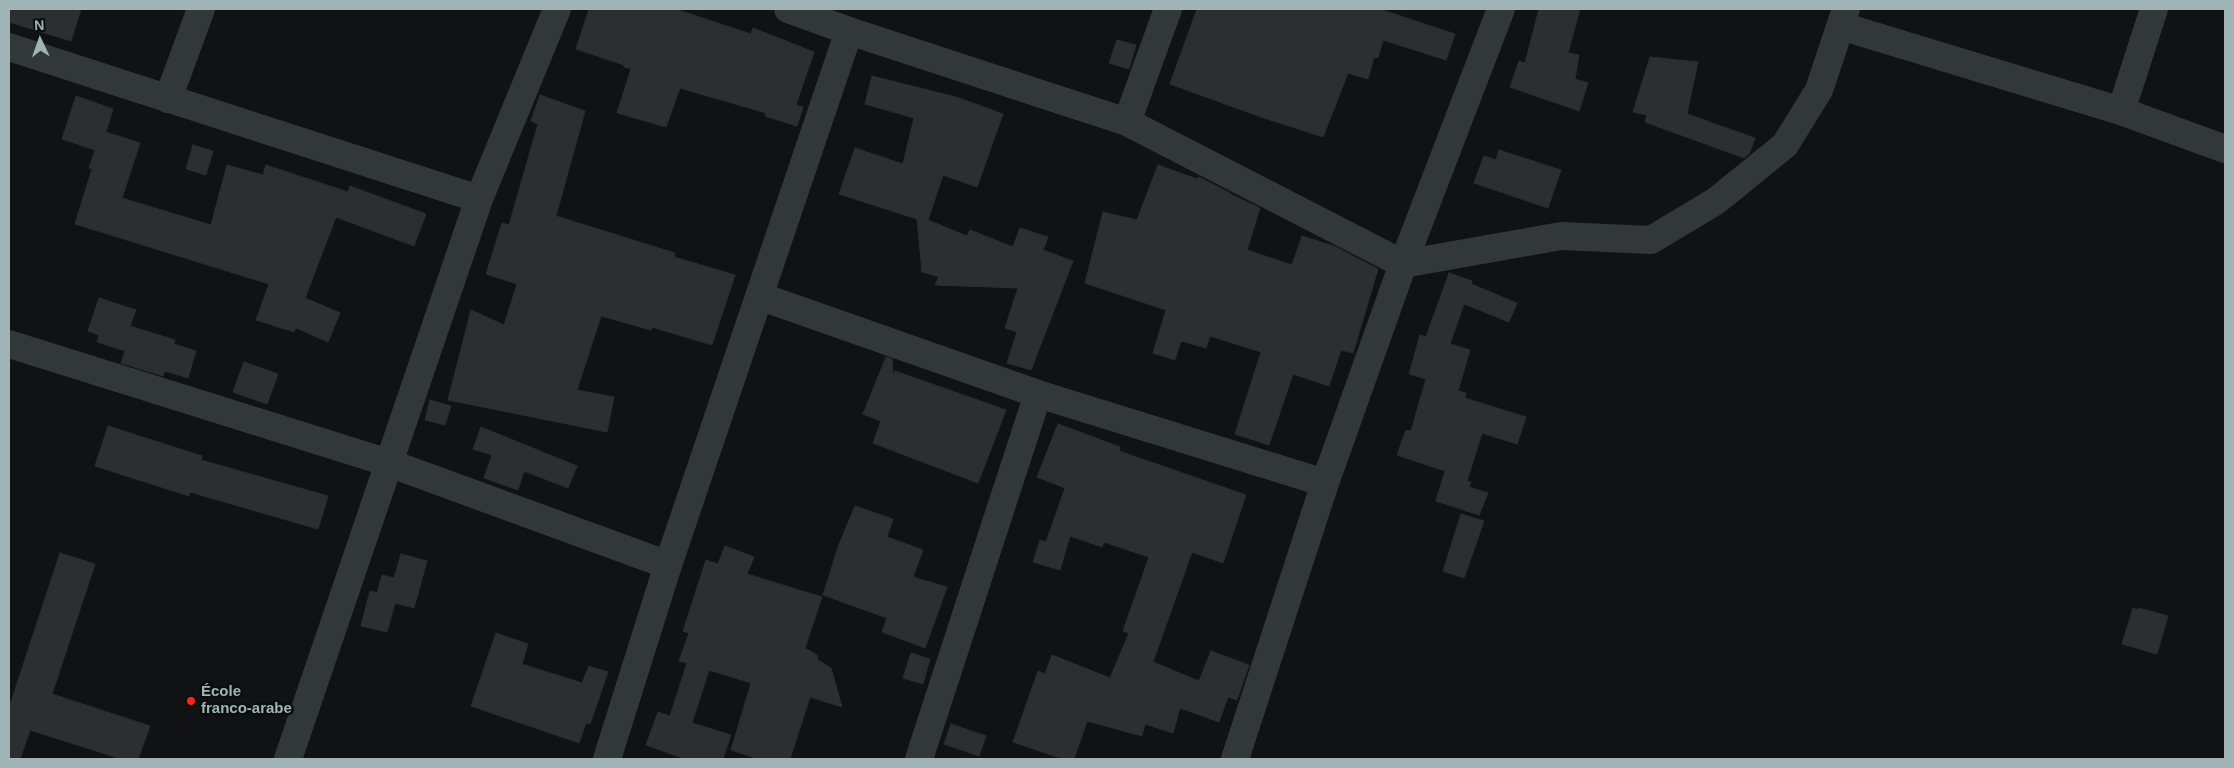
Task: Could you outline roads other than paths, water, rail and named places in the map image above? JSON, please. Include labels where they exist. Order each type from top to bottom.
[{"type":"street","points":[[168,99],[201,9]]},
{"type":"street","points":[[288,759],[479,199],[557,9]]},
{"type":"street","points":[[788,9],[849,31],[1127,122],[1403,264],[1561,236],[1651,240],[1716,201],[1785,145],[1820,90],[1843,17],[2121,111],[2225,150]]},
{"type":"street","points":[[1127,122],[1168,9]]},
{"type":"street","points":[[1236,759],[1325,484],[1403,264],[1501,9]]},
{"type":"street","points":[[2121,111],[2154,9]]},
{"type":"street","points":[[607,759],[668,566],[849,31]]},
{"type":"street","points":[[9,48],[479,199]]},
{"type":"street","points":[[759,296],[1038,394],[1325,484]]},
{"type":"street","points":[[9,344],[389,463],[668,566]]},
{"type":"street","points":[[919,759],[1038,394]]},
{"type":"place","name":"École franco-arabe","points":[[191,701]]}]
